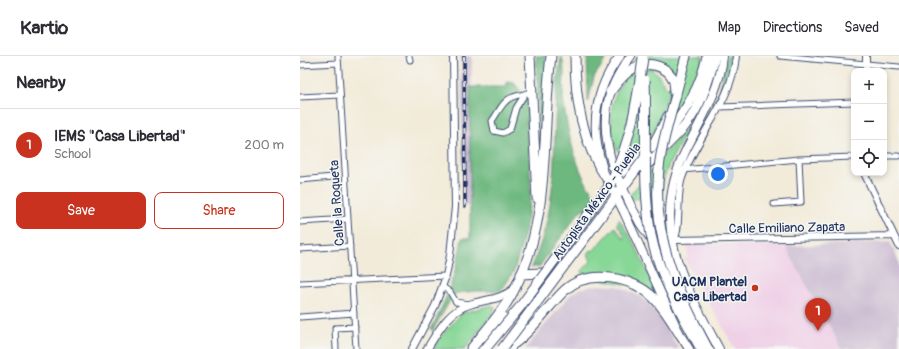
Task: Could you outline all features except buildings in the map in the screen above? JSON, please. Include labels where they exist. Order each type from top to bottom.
[{"type":"highway","points":[[530,56],[529,93],[538,214]]},
{"type":"highway","points":[[471,349],[504,308],[515,289],[531,244],[538,214],[545,155],[551,56]]},
{"type":"highway","points":[[575,56],[577,95],[587,143],[595,161],[608,182]]},
{"type":"highway","name":"Autopista México - Puebla","points":[[502,349],[644,160],[661,131],[676,95],[686,56]]},
{"type":"highway","points":[[512,347],[525,321],[553,275],[598,209],[677,122],[686,110],[699,83],[707,56]]},
{"type":"highway","points":[[525,321],[604,208],[685,125],[704,92],[715,56]]},
{"type":"highway","points":[[643,57],[647,201],[651,235],[672,295],[701,349]]},
{"type":"highway","name":"Autopista México - Puebla","points":[[485,349],[520,307],[621,163],[631,129],[643,57]]},
{"type":"highway","points":[[479,339],[497,328],[521,301],[541,273],[652,140],[663,123],[673,99],[675,82],[673,76],[664,68],[654,65],[643,65],[626,73],[610,92]]},
{"type":"highway","points":[[676,95],[664,139],[659,168],[657,198],[658,220],[677,285],[688,311],[708,349]]},
{"type":"highway","points":[[521,274],[541,273]]},
{"type":"highway","points":[[512,347],[527,334],[565,290],[580,281],[593,278],[617,279],[634,284],[644,290],[655,299],[679,333]]},
{"type":"main road","points":[[620,56],[603,82],[595,114],[597,149],[608,182],[628,210],[640,223],[689,294],[719,349]]},
{"type":"main road","points":[[631,56],[618,74],[610,92],[604,120],[607,147],[628,210],[675,324],[689,349]]},
{"type":"main road","points":[[689,294],[679,270],[670,207],[676,171],[707,109],[722,65],[723,56]]},
{"type":"main road","points":[[427,349],[452,314],[471,304],[499,298],[515,289]]},
{"type":"main road","points":[[675,324],[678,311],[683,308],[689,308],[702,317]]},
{"type":"street","name":"Calle la Roqueta","points":[[338,56],[356,349]]},
{"type":"street","points":[[412,349],[435,306],[446,276],[455,207],[453,56]]},
{"type":"street","points":[[674,240],[678,197],[686,170],[729,90],[736,56]]},
{"type":"street","points":[[780,56],[829,58],[866,64],[899,67]]},
{"type":"street","points":[[866,56],[866,68]]},
{"type":"street","points":[[300,65],[338,63]]},
{"type":"street","points":[[529,93],[516,108],[510,129],[502,133],[494,131],[492,121],[507,100],[514,96],[529,93]]},
{"type":"street","points":[[300,97],[340,95]]},
{"type":"street","points":[[720,107],[851,102]]},
{"type":"street","points":[[693,136],[701,140]]},
{"type":"street","points":[[887,156],[899,156]]},
{"type":"street","points":[[676,171],[799,159],[851,157]]},
{"type":"street","points":[[774,204],[801,202],[799,159]]},
{"type":"street","points":[[866,176],[897,236],[899,246]]},
{"type":"street","points":[[300,180],[333,177]]},
{"type":"street","points":[[300,222],[348,219]]},
{"type":"street","name":"Calle Emiliano Zapata","points":[[674,240],[897,236]]},
{"type":"street","points":[[300,249],[350,246]]},
{"type":"street","points":[[300,283],[446,276]]},
{"type":"street","points":[[443,287],[450,292],[456,302],[471,304]]},
{"type":"street","points":[[300,317],[354,313]]},
{"type":"street","points":[[336,349],[335,328],[355,327]]},
{"type":"shaded area","points":[[461,56],[472,56],[470,206],[463,206]]},
{"type":"shaded area","points":[[890,242],[899,262],[899,349],[842,349],[785,246]]},
{"type":"shaded area","name":"UACM Plantel Casa Libertad","points":[[687,244],[785,246],[842,349],[735,349],[684,258],[688,257]]},
{"type":"shaded area","points":[[598,285],[618,286],[642,297],[659,315],[679,349],[525,349],[570,295],[579,289]]},
{"type":"green space","points":[[536,56],[546,56],[541,156]]},
{"type":"green space","points":[[561,56],[564,69],[564,106],[573,150],[584,178],[590,189],[597,196],[590,208],[583,209],[578,214],[539,267],[531,267],[542,241],[552,188],[557,83]]},
{"type":"green space","points":[[587,56],[608,56],[594,77],[588,102]]},
{"type":"green space","points":[[638,56],[703,56],[694,88],[674,121],[672,70],[629,67]]},
{"type":"green space","points":[[727,56],[732,56],[726,87],[703,129],[701,128],[720,90]]},
{"type":"green space","points":[[639,69],[650,69],[657,73],[666,87],[672,86],[654,131],[632,160],[617,149],[613,140],[611,129],[612,105],[621,83],[629,75]]},
{"type":"green space","points":[[506,82],[514,83],[527,98],[531,194],[525,233],[514,271],[504,287],[499,291],[457,293],[452,297],[433,330],[431,329],[447,296],[454,274],[462,238],[470,238],[470,87],[505,87],[508,85]]},
{"type":"green space","points":[[691,122],[669,164],[663,181],[661,197],[664,234],[667,235],[676,271],[653,235],[657,229],[639,198],[633,200],[630,195]]},
{"type":"green space","points":[[619,219],[634,243],[661,301],[649,289],[584,276],[582,271],[591,261],[588,254],[591,250],[593,251],[615,227],[624,239],[625,236],[617,224]]},
{"type":"green space","points":[[492,305],[495,308],[492,314],[465,349],[433,349],[444,333],[462,313]]},
{"type":"railway","points":[[464,56],[465,206]]},
{"type":"place","name":"UACM Plantel Casa Libertad","points":[[755,288]]},
{"type":"place","name":"IEMS \"Casa Libertad\"","points":[[818,331]]}]
